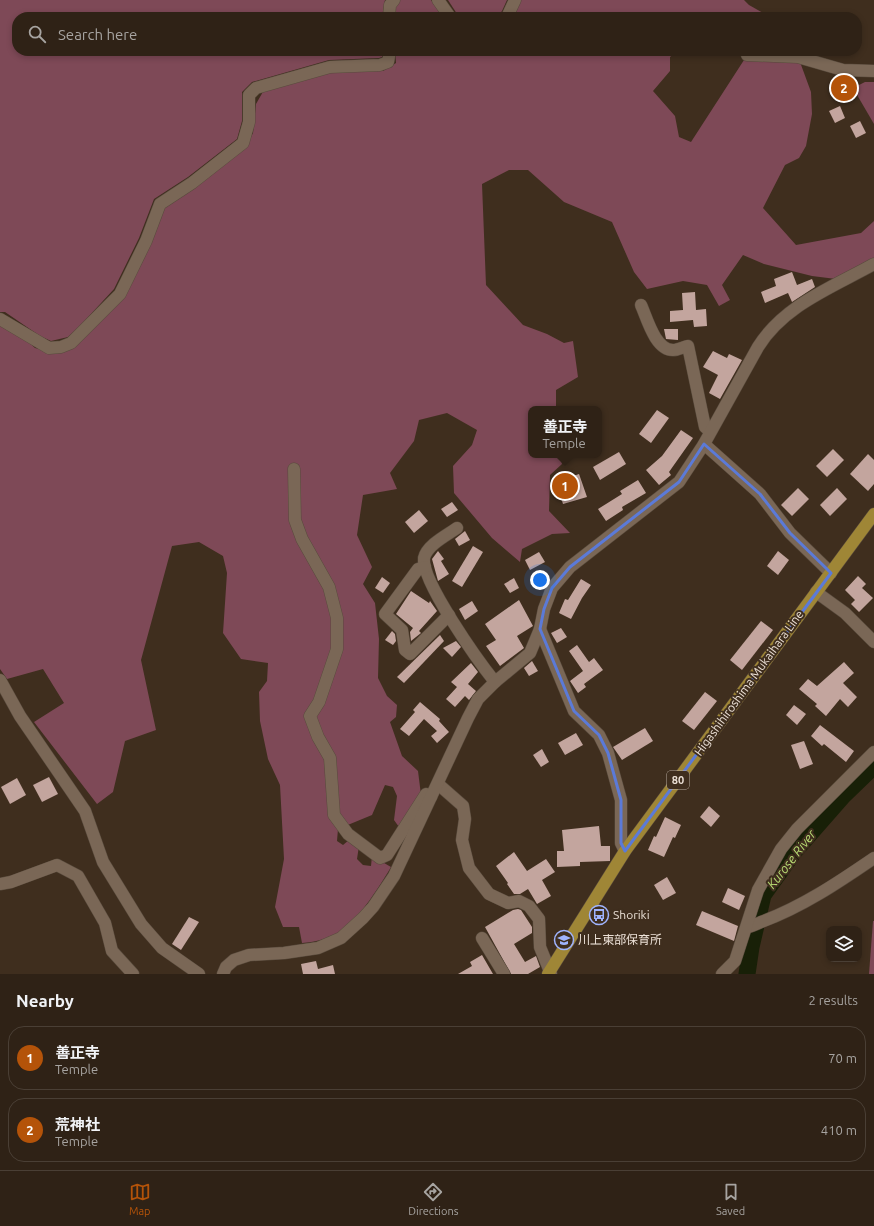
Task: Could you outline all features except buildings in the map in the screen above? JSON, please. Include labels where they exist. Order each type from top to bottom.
[{"type":"main road","name":"Higashihiroshima Mukaihara Line","points":[[550,973],[625,851],[874,514]]},
{"type":"street","points":[[389,12],[390,5],[394,0]]},
{"type":"street","points":[[438,0],[446,12]]},
{"type":"street","points":[[509,12],[515,0]]},
{"type":"street","points":[[0,319],[49,348],[60,347],[71,343],[120,294],[140,254],[160,204],[192,183],[242,143],[249,122],[249,95],[256,88],[330,67],[380,65],[388,62],[389,56]]},
{"type":"street","points":[[772,56],[798,57],[842,70],[874,71]]},
{"type":"street","points":[[223,974],[226,967],[234,960],[249,955],[284,953],[318,948],[341,938],[373,907],[394,876],[468,718],[478,700],[495,682],[530,653],[540,629],[544,609],[552,588],[565,572],[679,482],[704,444],[766,334],[793,310],[874,264]]},
{"type":"street","points":[[642,305],[658,342],[664,348],[672,350],[688,346],[705,427],[710,431]]},
{"type":"street","points":[[704,444],[760,494],[790,533],[831,573]]},
{"type":"street","points":[[294,469],[295,520],[302,539],[329,588],[337,618],[337,649],[318,702],[310,716],[318,737],[330,758],[334,815],[348,834],[380,858],[387,855],[426,794],[432,797]]},
{"type":"street","points":[[457,528],[428,549],[424,559],[426,574],[449,615],[495,682]]},
{"type":"street","points":[[425,567],[418,569],[385,614],[402,630],[405,650],[410,654],[449,615]]},
{"type":"street","points":[[816,592],[845,614],[874,642]]},
{"type":"street","points":[[540,629],[574,711],[599,734],[608,753],[621,800],[621,843],[625,851]]},
{"type":"street","points":[[0,680],[20,716],[85,811],[104,862],[120,893],[141,924],[162,948],[199,974]]},
{"type":"street","points":[[722,974],[735,961],[748,927],[758,890],[781,849],[797,829],[874,752]]},
{"type":"street","points":[[438,784],[463,806],[465,819],[462,840],[469,868],[489,894],[508,903],[519,901],[529,906],[539,919],[540,947],[550,973]]},
{"type":"street","points":[[748,927],[773,918],[838,883],[874,858]]},
{"type":"street","points":[[0,884],[11,882],[57,864],[78,876],[105,923],[112,951],[132,974]]},
{"type":"street","points":[[482,938],[504,974]]},
{"type":"highlighted area","points":[[704,444],[760,494],[790,533],[831,573],[625,851],[621,843],[621,800],[608,753],[599,735],[574,711],[540,629],[544,609],[552,588],[570,567],[679,482]]},
{"type":"shaded area","points":[[0,0],[385,0],[383,12],[12,12],[12,56],[382,56],[379,58],[329,60],[252,82],[242,92],[242,121],[237,139],[188,177],[154,199],[139,238],[114,289],[68,337],[51,341],[40,336],[5,312],[0,312]]},
{"type":"shaded area","points":[[400,0],[431,0],[440,12],[392,12],[393,4]]},
{"type":"shaded area","points":[[448,0],[507,0],[501,12],[456,12]]},
{"type":"shaded area","points":[[519,0],[744,0],[749,5],[761,12],[515,12]]},
{"type":"shaded area","points":[[395,56],[671,56],[670,57],[670,71],[653,91],[675,116],[679,137],[691,142],[744,60],[800,62],[811,92],[812,114],[806,146],[799,158],[785,165],[763,208],[796,245],[861,233],[874,221],[874,258],[836,279],[812,276],[764,264],[743,255],[722,285],[730,300],[719,306],[707,285],[683,281],[647,289],[634,272],[612,222],[564,202],[528,170],[509,170],[482,184],[486,285],[523,325],[547,334],[564,343],[573,341],[578,377],[556,390],[556,406],[528,406],[528,458],[561,458],[562,464],[550,475],[549,511],[570,533],[552,534],[522,549],[520,562],[492,538],[454,493],[453,466],[472,445],[477,430],[447,413],[419,420],[414,441],[390,473],[397,489],[363,495],[357,535],[372,567],[363,584],[375,603],[379,639],[378,678],[387,696],[397,705],[396,717],[390,722],[402,756],[418,771],[421,795],[399,827],[394,820],[397,796],[393,787],[385,785],[372,815],[338,829],[337,841],[343,845],[349,840],[359,846],[357,859],[363,865],[371,866],[372,856],[391,867],[364,908],[345,929],[324,939],[302,943],[299,927],[283,927],[275,907],[284,859],[280,785],[268,759],[260,721],[259,692],[267,681],[268,663],[241,659],[223,633],[227,573],[223,556],[199,542],[172,546],[141,660],[156,730],[125,741],[113,792],[97,804],[34,722],[64,703],[43,669],[7,679],[0,669],[0,323],[17,331],[35,348],[49,351],[66,349],[123,295],[162,211],[170,201],[245,148],[253,133],[256,104],[264,90],[331,70],[383,71],[396,63]]},
{"type":"shaded area","points":[[865,82],[874,82],[874,124],[853,88]]},
{"type":"shaded area","points":[[873,921],[874,974],[869,974]]},
{"type":"waterway","name":"Kurose River","points":[[747,974],[751,947],[763,895],[793,853],[843,796],[874,766]]},
{"type":"place","name":"荒神社","points":[[844,88]]},
{"type":"place","name":"善正寺","points":[[565,486]]},
{"type":"place","name":"Shoriki","points":[[599,915]]},
{"type":"place","name":"川上東部保育所","points":[[564,940]]}]
